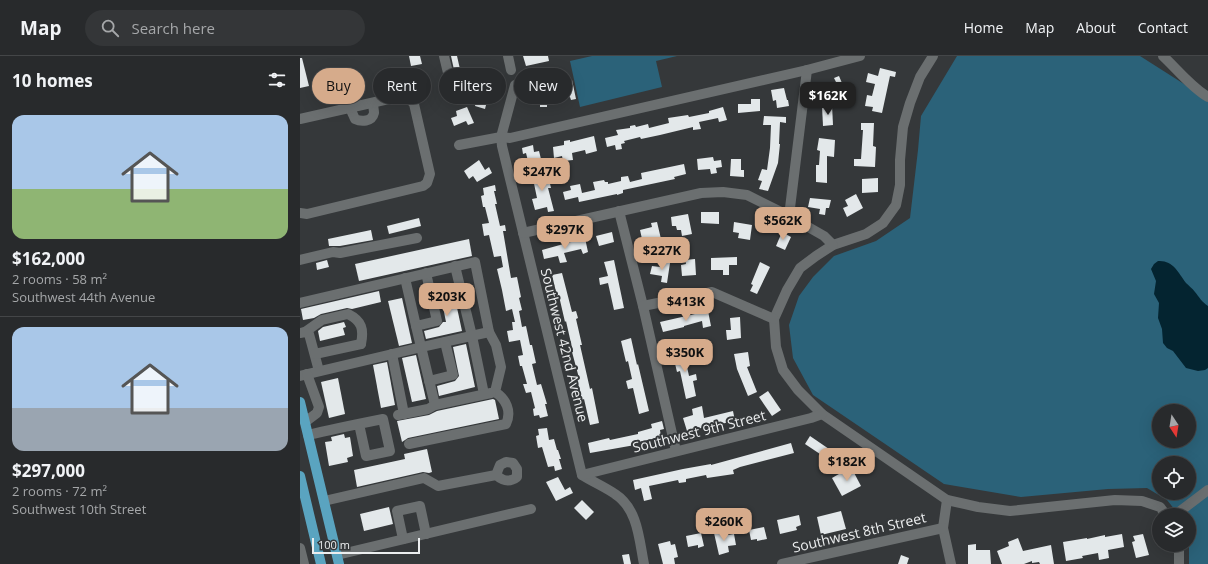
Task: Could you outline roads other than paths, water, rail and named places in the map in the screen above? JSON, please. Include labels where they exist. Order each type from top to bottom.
[{"type":"main road","points":[[300,402],[338,560]]},
{"type":"main road","points":[[300,476],[321,564]]},
{"type":"street","points":[[444,56],[447,68]]},
{"type":"street","points":[[508,56],[511,70]]},
{"type":"street","points":[[458,145],[501,137],[510,138],[807,70],[860,56]]},
{"type":"street","points":[[933,56],[920,78],[910,102],[903,127],[900,160],[900,185],[896,205],[883,223],[866,234],[833,245],[800,268],[786,290],[774,319],[776,347],[783,370],[798,390],[822,414],[947,500],[978,507],[1010,511],[1115,500],[1142,501],[1161,508]]},
{"type":"street","points":[[1162,56],[1176,68],[1197,91],[1208,97]]},
{"type":"street","points":[[789,216],[807,70]]},
{"type":"street","name":"Southwest 42nd Avenue","points":[[514,89],[501,137],[582,475]]},
{"type":"street","points":[[300,120],[373,102]]},
{"type":"street","points":[[350,108],[355,119],[360,122],[372,117],[374,112],[373,104]]},
{"type":"street","points":[[300,213],[307,214],[423,186],[427,183],[430,174],[414,104]]},
{"type":"street","points":[[523,233],[618,210],[701,193],[723,192],[747,195],[789,216],[824,236],[833,245]]},
{"type":"street","points":[[618,210],[676,451]]},
{"type":"street","points":[[300,260],[333,252],[340,253],[417,238]]},
{"type":"street","points":[[300,303],[475,262],[489,332],[496,345],[501,366],[495,392]]},
{"type":"street","points":[[455,266],[484,394]]},
{"type":"street","points":[[416,326],[437,321],[426,273]]},
{"type":"street","points":[[405,278],[435,405]]},
{"type":"street","points":[[642,306],[712,292],[774,319]]},
{"type":"street","points":[[302,332],[322,320],[348,314],[354,317],[362,326],[363,334],[360,344],[315,354]]},
{"type":"street","points":[[302,332],[309,334],[319,371]]},
{"type":"street","points":[[305,422],[317,413],[318,407],[304,375],[489,332]]},
{"type":"street","points":[[429,381],[453,375],[445,342]]},
{"type":"street","points":[[392,354],[401,415],[428,409],[435,405],[495,392],[502,396],[507,406],[509,418],[506,424],[409,444]]},
{"type":"street","name":"Southwest 9th Street","points":[[582,475],[822,414]]},
{"type":"street","points":[[308,434],[359,424]]},
{"type":"street","points":[[324,501],[424,478],[438,486],[496,475]]},
{"type":"street","points":[[582,475],[616,494],[626,503],[634,517],[644,564]]},
{"type":"street","points":[[1184,508],[1208,490]]},
{"type":"street","points":[[947,500],[943,528],[951,564]]},
{"type":"street","points":[[403,539],[397,511],[420,506],[426,534]]},
{"type":"street","points":[[338,560],[403,539],[531,509]]},
{"type":"street","name":"Southwest 8th Street","points":[[782,564],[943,528]]},
{"type":"street","points":[[300,548],[302,562]]},
{"type":"street","points":[[1179,552],[1179,564]]}]
